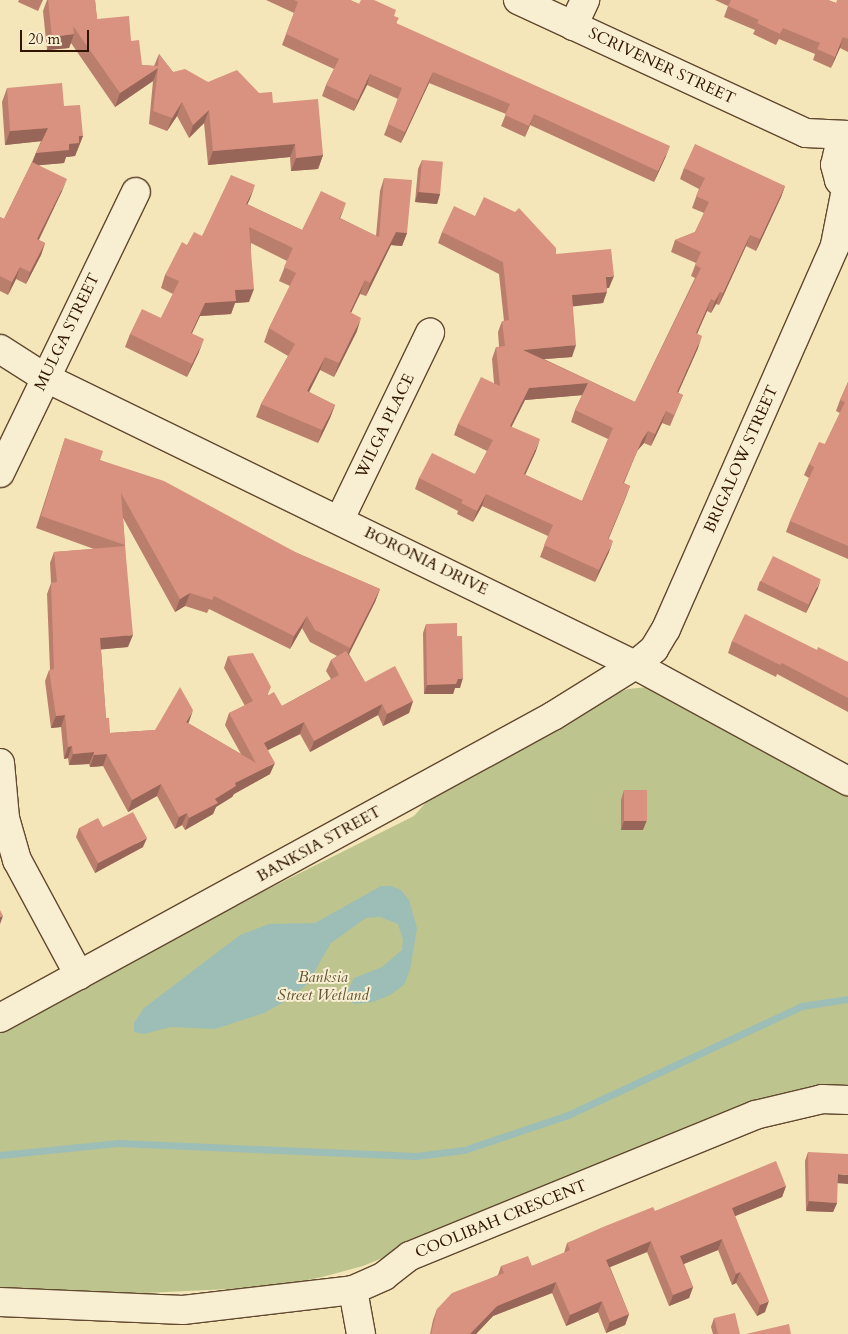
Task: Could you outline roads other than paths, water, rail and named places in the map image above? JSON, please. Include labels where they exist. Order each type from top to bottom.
[{"type":"street","name":"SCRIVENER STREET","points":[[518,0],[806,133],[848,136]]},
{"type":"street","points":[[573,26],[585,0]]},
{"type":"street","name":"SCRIVENER STREET","points":[[806,133],[843,181]]},
{"type":"street","name":"BRIGALOW STREET","points":[[635,665],[654,649],[666,629],[841,235],[843,181],[839,148],[848,136]]},
{"type":"street","name":"MULGA STREET","points":[[0,473],[44,377],[136,192]]},
{"type":"street","name":"WILGA PLACE","points":[[340,519],[430,333]]},
{"type":"street","name":"BORONIA DRIVE","points":[[0,349],[44,377],[340,519],[635,665],[848,781]]},
{"type":"street","name":"BANKSIA STREET","points":[[0,1018],[553,716],[635,665]]},
{"type":"street","points":[[0,763],[5,818],[16,860],[79,975]]},
{"type":"street","name":"COOLIBAH CRESCENT","points":[[0,1302],[183,1310],[353,1290],[384,1276],[410,1256],[756,1115],[822,1099],[848,1100]]},
{"type":"street","points":[[353,1290],[361,1334]]},
{"type":"water","points":[[381,886],[391,886],[401,890],[409,900],[417,928],[410,970],[404,985],[390,995],[373,1002],[355,1004],[349,1001],[346,993],[354,978],[382,967],[402,950],[403,940],[398,924],[380,917],[366,918],[331,943],[308,983],[293,997],[264,1013],[215,1029],[171,1027],[144,1034],[134,1032],[134,1023],[144,1008],[240,935],[269,924],[315,923]]},
{"type":"waterway","points":[[0,1155],[119,1143],[416,1156],[464,1150],[568,1115],[802,1006],[848,999]]},
{"type":"park label","name":"Banksia Street Wetland","points":[[323,986]]}]
